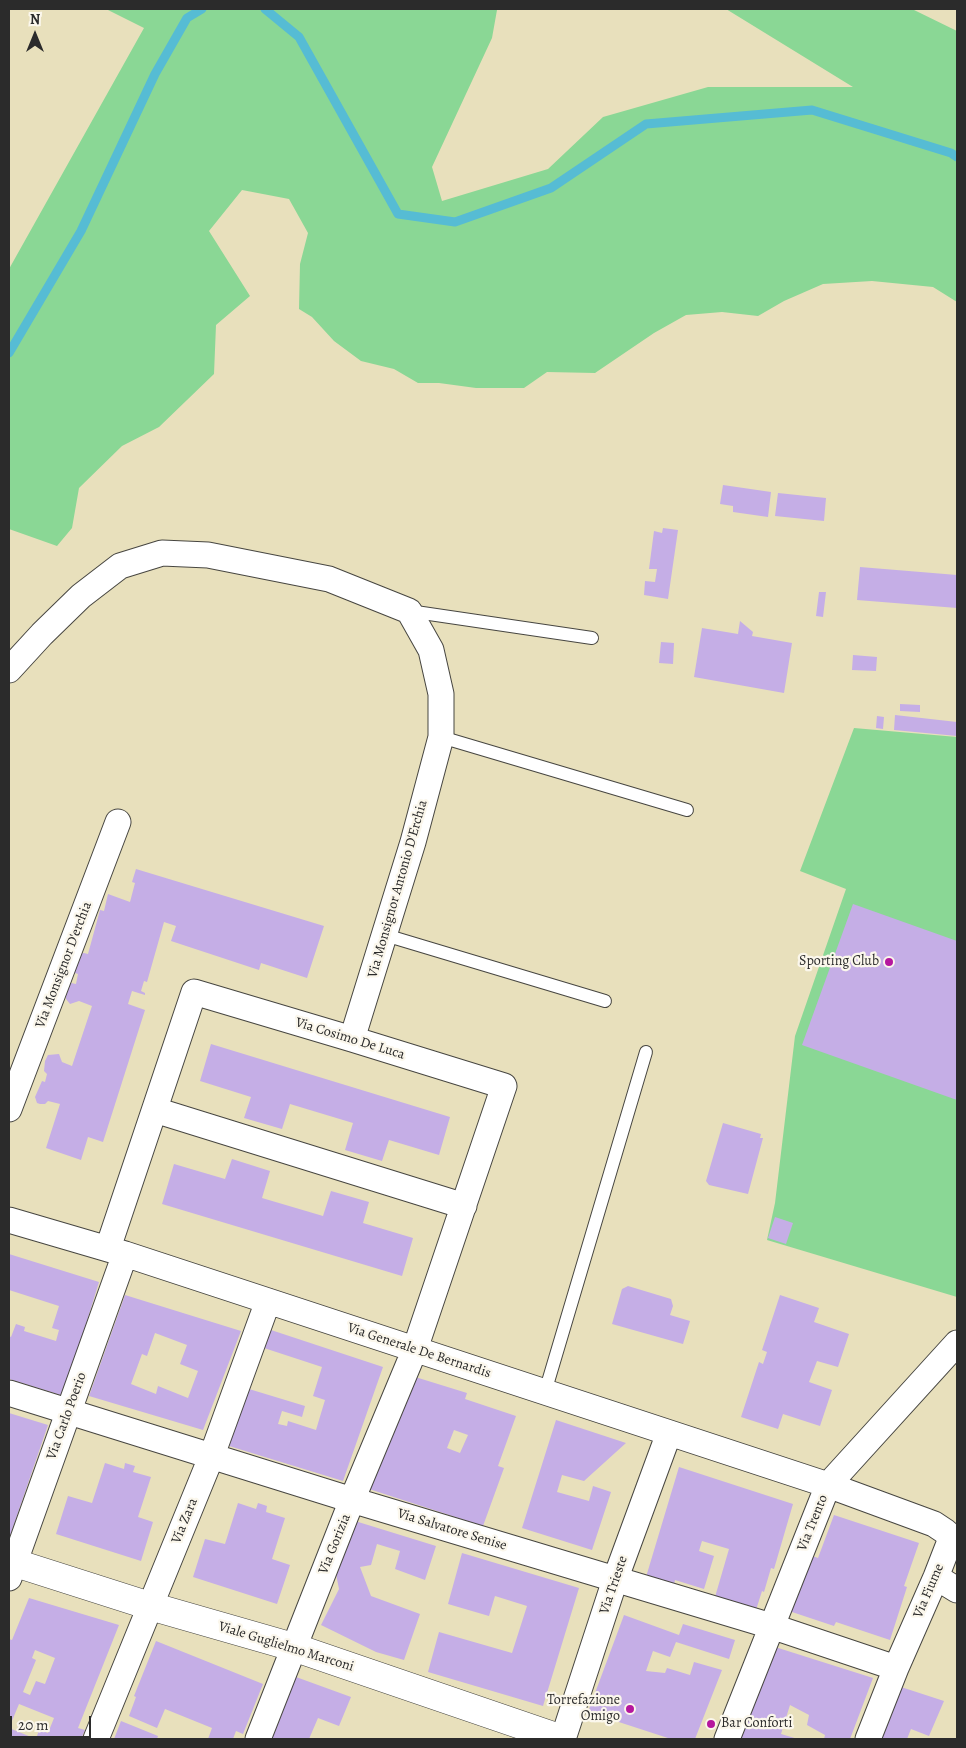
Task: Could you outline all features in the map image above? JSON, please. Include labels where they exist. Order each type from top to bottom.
[{"type":"street","points":[[9,670],[81,596],[120,566],[162,553],[208,555],[329,579],[409,611]]},
{"type":"street","name":"Via Monsignor Antonio D'Erchia","points":[[352,1039],[386,935],[441,737],[441,694],[431,650],[409,611]]},
{"type":"street","name":"Via Monsignor D'erchia","points":[[9,1109],[118,822]]},
{"type":"street","name":"Via Cosimo De Luca","points":[[117,1251],[155,1110],[194,992],[504,1086],[415,1349]]},
{"type":"street","points":[[155,1110],[464,1206]]},
{"type":"street","name":"Via Generale De Bernardis","points":[[9,1220],[117,1251],[828,1485]]},
{"type":"street","name":"Via Carlo Poerio","points":[[11,1568],[68,1411],[117,1251]]},
{"type":"street","name":"Via Zara","points":[[96,1739],[212,1455],[268,1301]]},
{"type":"street","name":"Via Trento","points":[[726,1739],[828,1485],[957,1342]]},
{"type":"street","name":"Via Gorizia","points":[[258,1739],[352,1500],[415,1349]]},
{"type":"street","name":"Via Salvatore Senise","points":[[9,1393],[352,1500],[771,1626],[896,1668]]},
{"type":"street","name":"Via Trieste","points":[[562,1739],[615,1580],[669,1433]]},
{"type":"street","name":"Via Fiume","points":[[828,1485],[934,1524],[946,1532],[950,1541],[868,1739]]},
{"type":"street","name":"Viale Guglielmo Marconi","points":[[11,1568],[293,1647],[562,1739]]},
{"type":"street","points":[[936,1576],[957,1590]]},
{"type":"lane","points":[[409,611],[592,638]]},
{"type":"lane","points":[[441,737],[687,810]]},
{"type":"lane","points":[[386,935],[605,1001]]},
{"type":"lane","points":[[545,1392],[646,1052]]},
{"type":"green space","points":[[106,9],[497,10],[492,38],[432,167],[442,201],[548,169],[603,117],[708,87],[853,87],[726,9],[912,9],[957,31],[957,302],[933,287],[872,281],[823,284],[784,301],[758,316],[722,312],[686,315],[654,333],[595,373],[547,372],[524,388],[476,388],[439,383],[418,383],[394,369],[361,361],[334,341],[312,317],[299,309],[300,264],[308,233],[289,199],[242,190],[209,231],[250,296],[216,325],[214,374],[159,427],[122,446],[79,488],[72,528],[57,546],[9,529],[9,269],[144,28]]},
{"type":"green space","name":"Sporting Club","points":[[854,728],[957,737],[957,1297],[767,1240],[775,1203],[795,1036],[846,889],[800,871]]},
{"type":"building","points":[[723,485],[771,492],[768,517],[733,512],[733,506],[720,504]]},
{"type":"building","points":[[778,493],[826,498],[824,521],[775,516]]},
{"type":"building","points":[[663,528],[678,530],[668,599],[644,595],[645,581],[655,582],[657,569],[649,569],[654,531],[662,533]]},
{"type":"building","points":[[860,567],[957,575],[957,608],[857,600]]},
{"type":"building","points":[[819,592],[826,592],[823,617],[816,616]]},
{"type":"building","points":[[740,621],[753,632],[752,636],[792,643],[784,693],[694,677],[702,628],[738,634]]},
{"type":"building","points":[[661,642],[674,643],[673,664],[659,663]]},
{"type":"building","points":[[853,655],[877,657],[876,671],[852,670]]},
{"type":"building","points":[[900,704],[920,705],[920,712],[900,711]]},
{"type":"building","points":[[895,715],[957,722],[957,736],[894,730]]},
{"type":"building","points":[[877,716],[884,717],[883,729],[876,728]]},
{"type":"building","points":[[136,869],[324,926],[307,978],[261,963],[259,970],[171,941],[176,926],[164,922],[147,982],[144,981],[141,991],[145,995],[132,991],[128,1004],[145,1010],[103,1142],[88,1137],[81,1160],[46,1148],[60,1104],[48,1101],[45,1104],[40,1104],[37,1103],[35,1097],[42,1081],[45,1082],[47,1074],[44,1071],[45,1061],[48,1055],[59,1054],[62,1062],[72,1066],[92,1006],[79,1001],[70,1004],[66,999],[66,993],[71,983],[76,984],[78,974],[75,973],[74,968],[79,954],[88,954],[100,910],[104,911],[108,894],[130,902],[135,883],[132,882]]},
{"type":"building","points":[[853,904],[957,941],[957,1100],[802,1045]]},
{"type":"building","points":[[211,1044],[450,1117],[439,1155],[389,1140],[382,1161],[345,1150],[353,1123],[290,1104],[282,1129],[244,1118],[251,1097],[200,1081]]},
{"type":"building","points":[[723,1123],[761,1134],[760,1138],[763,1138],[748,1194],[709,1185],[706,1181]]},
{"type":"building","points":[[232,1159],[270,1171],[262,1198],[323,1216],[331,1191],[369,1202],[363,1223],[413,1238],[402,1276],[162,1204],[174,1164],[225,1179]]},
{"type":"building","points":[[775,1217],[793,1223],[786,1244],[768,1238]]},
{"type":"building","points":[[9,1254],[99,1282],[64,1396],[9,1379],[9,1336],[11,1337],[16,1324],[25,1327],[24,1331],[56,1341],[59,1330],[52,1328],[59,1306],[9,1290]]},
{"type":"building","points":[[628,1286],[671,1299],[673,1306],[670,1315],[690,1321],[683,1344],[612,1324],[622,1289]]},
{"type":"building","points":[[125,1295],[241,1331],[203,1430],[89,1396]],"holes":[[[155,1333],[187,1345],[180,1364],[198,1371],[188,1398],[158,1386],[156,1394],[131,1384],[142,1354],[147,1356]]]},
{"type":"building","points":[[780,1295],[819,1308],[814,1322],[849,1334],[838,1367],[817,1361],[809,1382],[832,1390],[820,1426],[783,1414],[778,1429],[741,1417],[759,1362],[763,1364],[767,1352],[762,1350]]},
{"type":"building","points":[[271,1330],[383,1367],[343,1481],[229,1446],[249,1389],[305,1406],[302,1417],[282,1411],[278,1424],[287,1426],[288,1421],[316,1430],[325,1400],[313,1396],[322,1367],[264,1348]]},
{"type":"building","points":[[412,1376],[467,1393],[465,1399],[516,1416],[498,1466],[504,1468],[483,1526],[369,1489]],"holes":[[[454,1430],[468,1435],[460,1453],[447,1448]]]},
{"type":"building","points":[[9,1413],[48,1425],[9,1539]]},
{"type":"building","points":[[556,1420],[626,1443],[584,1481],[562,1475],[557,1492],[589,1501],[593,1486],[611,1492],[592,1550],[522,1528]]},
{"type":"building","points":[[105,1463],[124,1469],[125,1463],[135,1466],[133,1472],[151,1477],[138,1517],[153,1522],[141,1561],[56,1534],[68,1496],[92,1503]]},
{"type":"building","points":[[679,1467],[793,1504],[774,1569],[771,1568],[756,1610],[715,1597],[729,1549],[702,1541],[699,1551],[714,1556],[704,1589],[675,1580],[674,1585],[646,1577]]},
{"type":"building","points":[[238,1503],[256,1509],[258,1503],[267,1506],[266,1512],[285,1518],[272,1559],[290,1565],[277,1604],[193,1577],[205,1539],[225,1544]]},
{"type":"building","points":[[834,1515],[919,1543],[904,1586],[907,1587],[890,1640],[836,1622],[834,1626],[786,1610],[807,1554],[818,1558]]},
{"type":"building","points":[[355,1521],[436,1546],[425,1580],[395,1569],[400,1551],[377,1544],[371,1565],[360,1567],[371,1596],[420,1614],[404,1660],[376,1652],[321,1625],[339,1589],[336,1574]]},
{"type":"building","points":[[462,1553],[579,1588],[543,1706],[428,1672],[439,1632],[512,1653],[527,1606],[495,1596],[489,1616],[448,1604]]},
{"type":"building","points":[[29,1598],[119,1625],[78,1728],[85,1730],[81,1739],[36,1739],[39,1730],[48,1733],[54,1718],[19,1704],[9,1728],[9,1639],[12,1640]],"holes":[[[35,1650],[55,1658],[45,1684],[36,1681],[30,1695],[23,1692],[36,1660],[32,1658]]]},
{"type":"building","points":[[624,1615],[679,1635],[683,1624],[735,1640],[729,1659],[676,1642],[670,1657],[653,1651],[646,1671],[665,1673],[667,1668],[690,1675],[694,1662],[722,1670],[695,1739],[671,1739],[588,1712]]},
{"type":"building","points":[[156,1641],[263,1684],[243,1734],[236,1731],[233,1739],[208,1739],[212,1728],[165,1709],[157,1728],[129,1716],[136,1697],[134,1696]]},
{"type":"building","points":[[772,1646],[873,1678],[850,1739],[824,1739],[825,1735],[807,1725],[809,1715],[790,1705],[781,1734],[798,1739],[737,1739]]},
{"type":"building","points":[[296,1677],[351,1697],[339,1726],[318,1718],[309,1739],[272,1739]]},
{"type":"building","points":[[901,1687],[944,1701],[929,1736],[911,1729],[907,1739],[880,1739]]},
{"type":"building","points":[[121,1721],[158,1736],[157,1739],[114,1739]]},
{"type":"building","points":[[9,1728],[36,1739],[9,1739]]},
{"type":"waterway","points":[[9,353],[81,231],[155,74],[187,18],[202,9]]},
{"type":"waterway","points":[[265,9],[299,37],[398,214],[455,222],[551,188],[646,124],[812,110],[951,153],[957,157]]},
{"type":"place","name":"Sporting Club","points":[[889,962]]},
{"type":"place","name":"Torrefazione Omigo","points":[[630,1709]]},
{"type":"place","name":"Bar Conforti","points":[[711,1724]]}]
